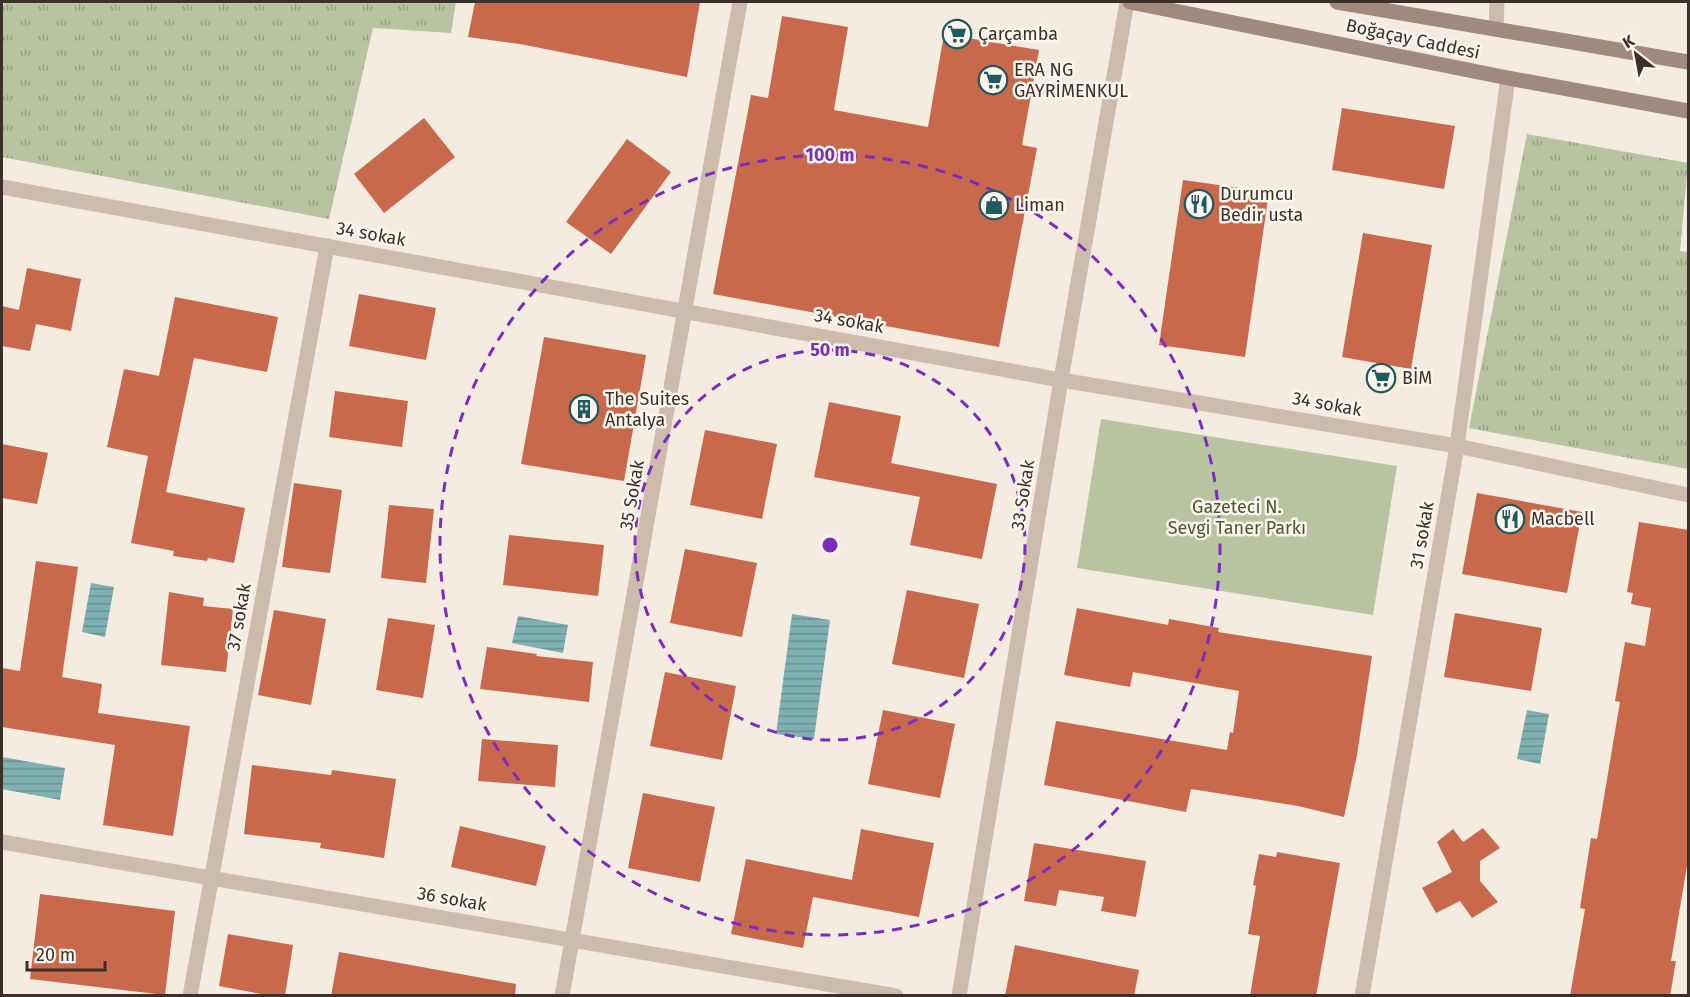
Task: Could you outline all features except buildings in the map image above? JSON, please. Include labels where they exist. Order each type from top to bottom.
[{"type":"main road","name":"Boğaçay Caddesi","points":[[1129,2],[1508,78],[1651,102],[1689,111]]},
{"type":"main road","name":"Boğaçay Caddesi","points":[[1337,2],[1689,62]]},
{"type":"main road","points":[[1667,59],[1689,56]]},
{"type":"main road","points":[[1651,102],[1689,122]]},
{"type":"street","name":"35 Sokak","points":[[562,996],[740,2]]},
{"type":"street","name":"33 Sokak","points":[[959,996],[1061,380],[1129,2]]},
{"type":"street","points":[[1496,29],[1497,2]]},
{"type":"street","name":"31 sokak","points":[[1362,996],[1457,446],[1508,78]]},
{"type":"street","name":"34 sokak","points":[[2,187],[1061,380],[1457,446],[1689,495]]},
{"type":"street","name":"37 sokak","points":[[190,996],[327,246]]},
{"type":"street","name":"36 sokak","points":[[2,842],[896,996]]},
{"type":"green space","points":[[4,2],[456,2],[451,33],[373,28],[329,219],[2,157],[2,16]]},
{"type":"green space","points":[[1527,134],[1688,163],[1680,251],[1688,252],[1688,469],[1469,428]]},
{"type":"green space","name":"Gazeteci N. Sevgi Taner Parkı","points":[[1101,419],[1397,466],[1373,615],[1077,568]]},
{"type":"water","points":[[91,583],[114,587],[105,637],[82,632]]},
{"type":"water","points":[[792,614],[830,620],[814,739],[776,734]]},
{"type":"water","points":[[518,616],[568,625],[563,653],[512,643]]},
{"type":"water","points":[[1527,710],[1549,714],[1540,764],[1517,759]]},
{"type":"water","points":[[2,757],[65,768],[60,800],[2,789]]},
{"type":"place","name":"Çarçamba","points":[[957,34]]},
{"type":"place","name":"ERA NG GAYRİMENKUL","points":[[993,80]]},
{"type":"place","name":"Durumcu Bedir usta","points":[[1199,204]]},
{"type":"place","name":"Liman","points":[[994,205]]},
{"type":"place","name":"BİM","points":[[1381,378]]},
{"type":"place","name":"The Suites Antalya","points":[[584,409]]},
{"type":"place","name":"Macbell","points":[[1510,519]]}]
